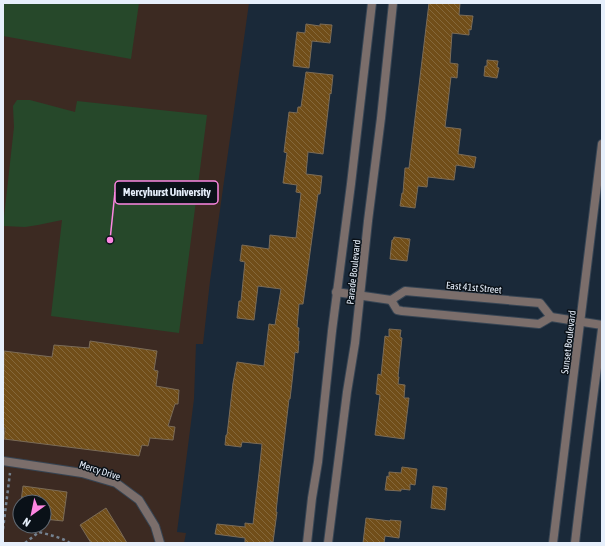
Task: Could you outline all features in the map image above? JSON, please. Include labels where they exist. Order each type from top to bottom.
[{"type":"street","name":"Parade Boulevard","points":[[307,543],[318,462],[336,292],[351,184],[372,3]]},
{"type":"street","name":"Parade Boulevard","points":[[328,543],[360,295],[394,3]]},
{"type":"street","name":"Sunset Boulevard","points":[[553,543],[602,144]]},
{"type":"street","name":"East 41st Street","points":[[391,300],[405,291],[540,303],[551,317]]},
{"type":"street","points":[[336,292],[391,300],[397,310],[402,311],[539,324],[551,317],[602,325]]},
{"type":"street","points":[[575,543],[602,329]]},
{"type":"street","name":"Mercy Drive","points":[[3,461],[82,473],[116,483],[139,500],[155,526],[160,543]]},
{"type":"path","points":[[3,529],[10,473]]},
{"type":"path","points":[[25,543],[39,532],[64,539],[70,543]]},
{"type":"shaded area","points":[[3,3],[249,3],[210,281],[203,344],[196,344],[194,399],[177,532],[186,533],[184,543],[3,543]]},
{"type":"green space","points":[[3,3],[139,3],[131,59],[3,36]]},
{"type":"green space","points":[[17,100],[30,100],[75,112],[77,101],[207,115],[179,333],[51,316],[62,220],[25,227],[3,226],[14,127],[13,106]]},
{"type":"building","points":[[429,3],[460,3],[459,15],[473,16],[471,30],[469,29],[469,35],[452,33],[450,63],[458,64],[457,78],[451,77],[445,127],[461,129],[458,154],[476,157],[474,168],[456,165],[454,180],[428,177],[427,187],[418,186],[415,208],[400,206],[403,193],[405,168],[409,168]]},
{"type":"building","points":[[306,24],[320,26],[320,24],[332,25],[330,43],[312,41],[309,68],[293,66],[297,32],[305,33]]},
{"type":"building","points":[[487,60],[498,61],[497,67],[499,68],[497,78],[484,76]]},
{"type":"building","points":[[306,72],[333,75],[323,154],[308,152],[306,174],[322,176],[320,194],[318,194],[303,304],[299,304],[297,327],[299,328],[298,353],[295,352],[273,542],[245,543],[245,538],[215,534],[217,524],[245,527],[245,523],[253,524],[262,444],[242,442],[241,447],[225,445],[233,383],[237,362],[264,366],[269,324],[275,325],[281,289],[258,286],[254,320],[237,318],[239,301],[241,301],[245,262],[240,261],[242,245],[269,249],[270,235],[296,238],[301,193],[296,192],[297,185],[283,183],[287,153],[284,152],[289,112],[297,113],[298,107],[301,107]]},
{"type":"building","points":[[394,237],[410,239],[407,261],[390,259],[392,240]]},
{"type":"building","points":[[389,329],[401,330],[400,337],[402,338],[398,384],[405,385],[404,398],[409,398],[404,439],[375,435],[380,395],[376,394],[378,374],[381,375],[385,336],[389,337]]},
{"type":"building","points":[[90,341],[157,351],[154,370],[158,371],[156,386],[179,390],[178,404],[175,404],[168,426],[175,427],[173,440],[150,438],[148,446],[142,445],[139,456],[4,439],[4,351],[52,357],[54,345],[89,348]]},
{"type":"building","points":[[402,467],[417,469],[415,485],[410,484],[410,490],[385,490],[389,472],[401,473]]},
{"type":"building","points":[[23,486],[67,492],[63,521],[52,520],[52,494],[22,494]]},
{"type":"building","points":[[433,486],[447,488],[445,510],[431,508]]},
{"type":"building","points":[[106,508],[127,543],[91,543],[80,525]]},
{"type":"building","points":[[366,518],[401,521],[399,538],[385,536],[384,543],[363,543]]},
{"type":"place","name":"Mercyhurst University","points":[[110,240]]}]
